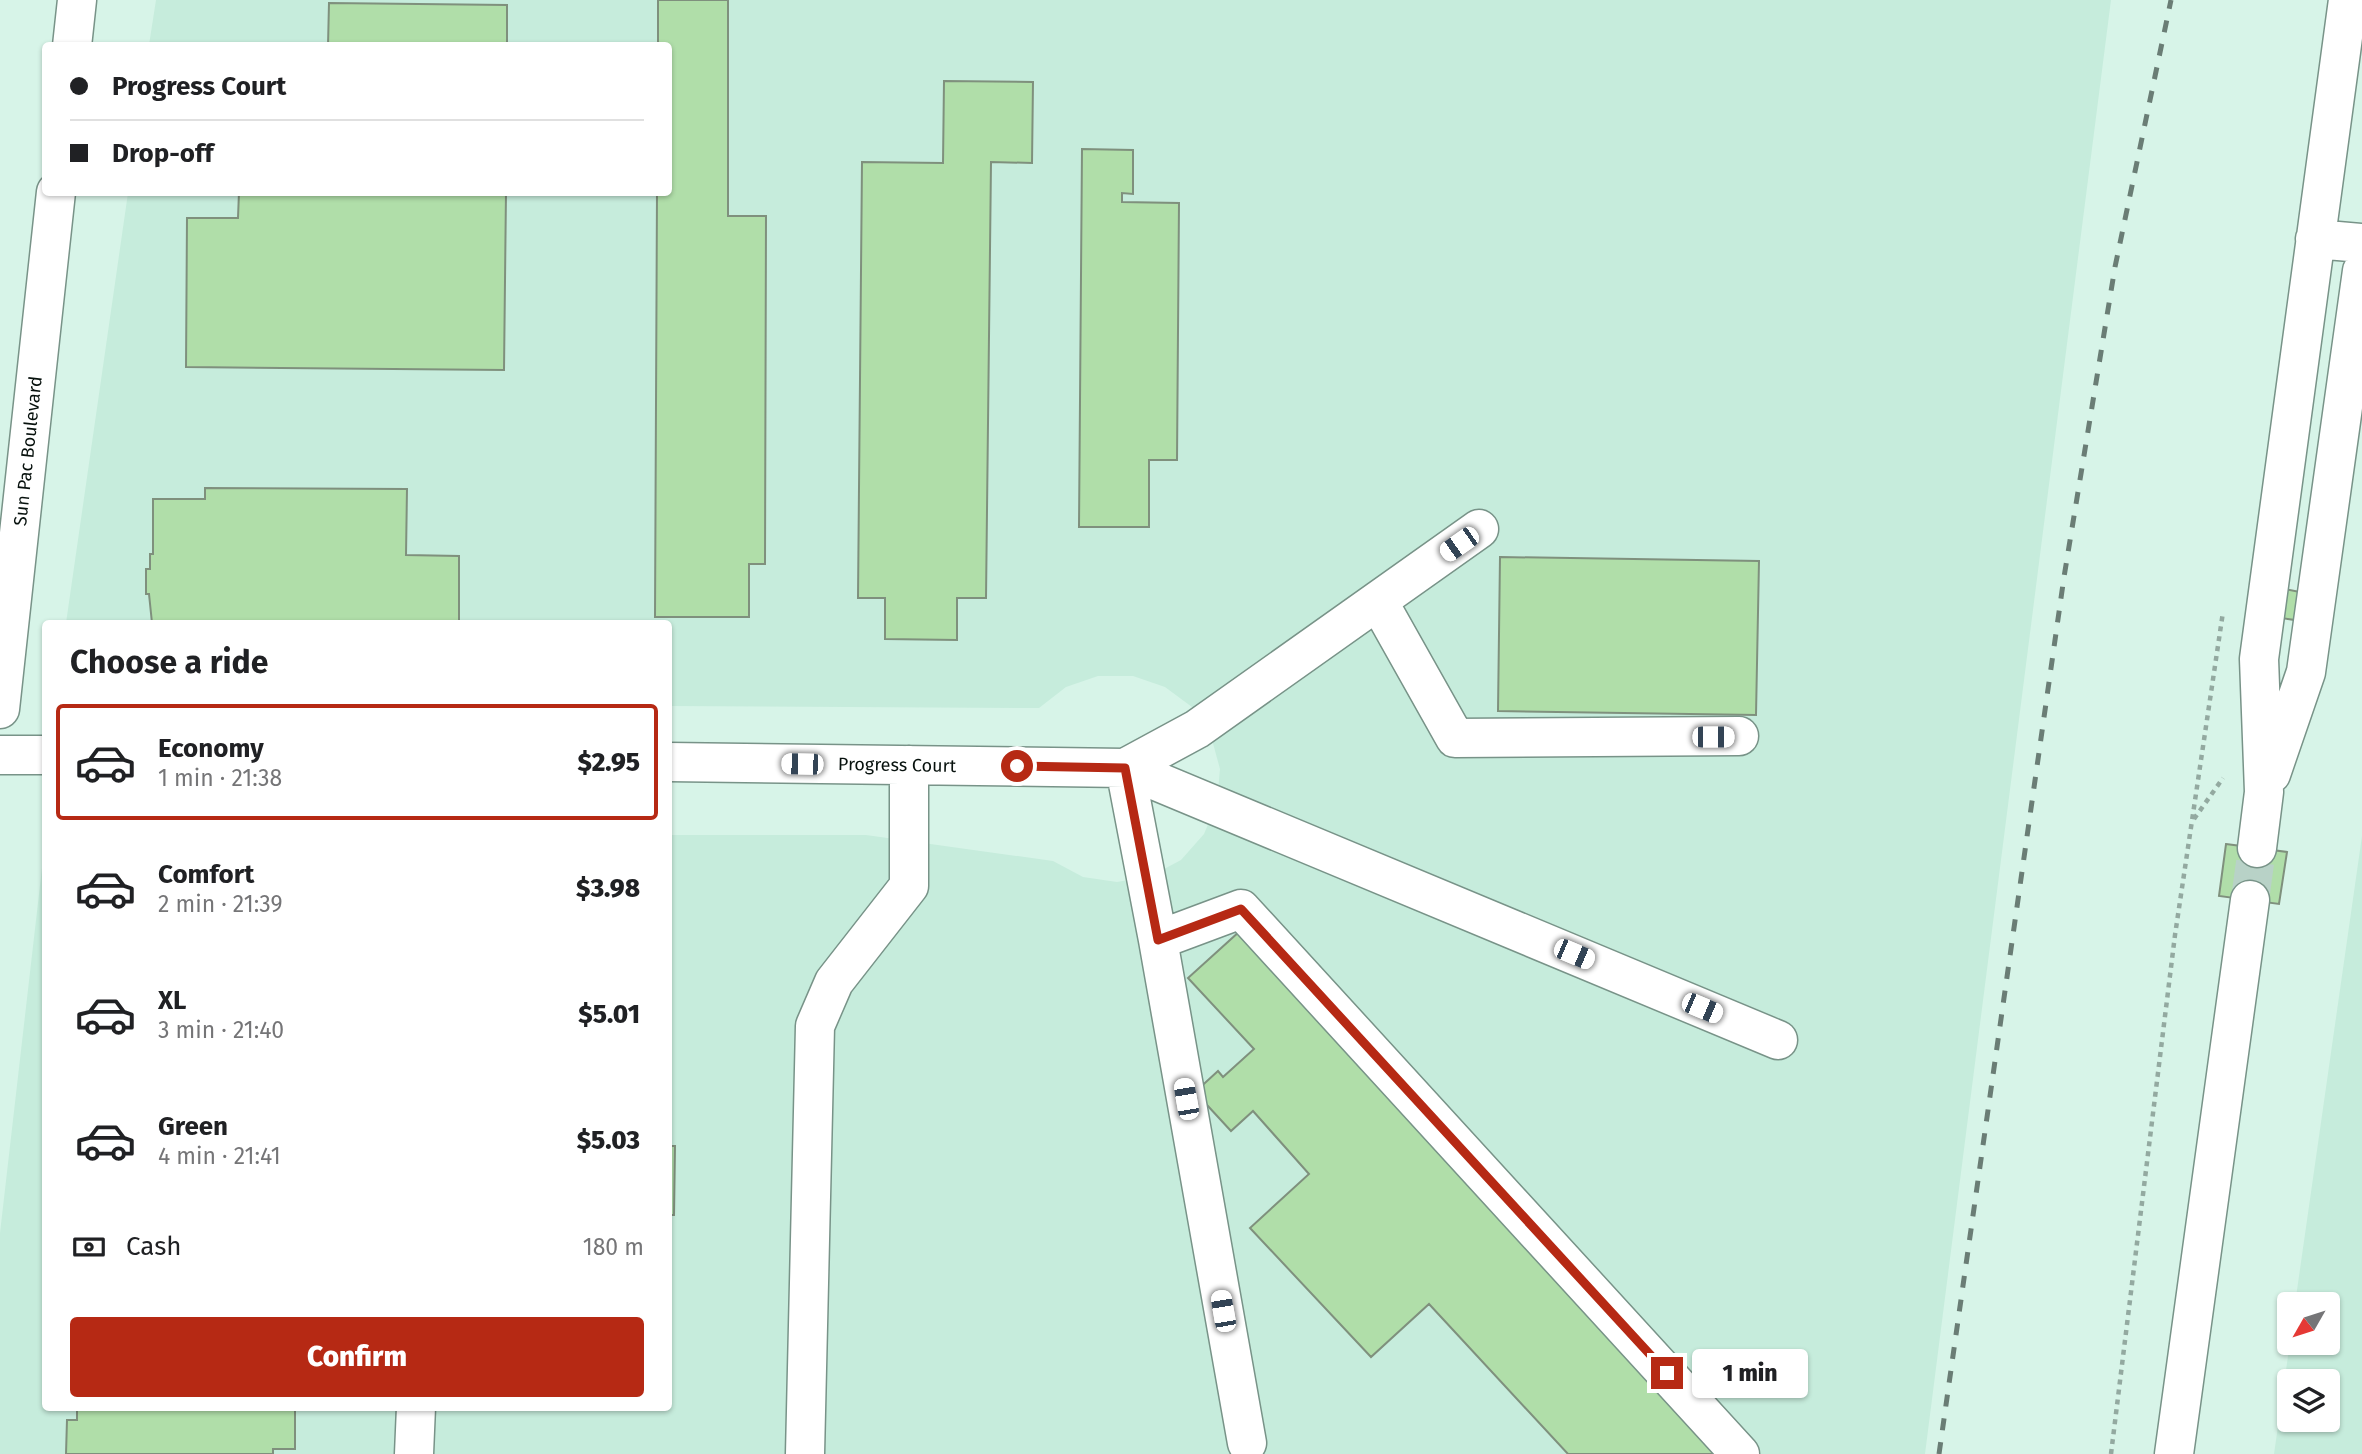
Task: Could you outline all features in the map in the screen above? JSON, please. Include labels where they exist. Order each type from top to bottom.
[{"type":"street","points":[[72,42],[76,0]]},
{"type":"street","points":[[2257,848],[2264,792],[2259,659],[2348,0]]},
{"type":"street","name":"Sun Pac Boulevard","points":[[0,709],[55,196]]},
{"type":"street","points":[[2315,239],[2362,243]]},
{"type":"street","points":[[2264,792],[2306,672],[2362,271]]},
{"type":"street","points":[[1125,768],[1197,729],[1479,529]]},
{"type":"street","points":[[1378,601],[1455,738],[1738,736]]},
{"type":"street","points":[[0,755],[42,755]]},
{"type":"street","name":"Progress Court","points":[[672,762],[1125,768]]},
{"type":"street","points":[[805,1454],[815,1026],[834,982],[909,886],[909,765]]},
{"type":"street","points":[[1125,768],[1247,1443]]},
{"type":"street","points":[[1125,768],[1779,1040]]},
{"type":"street","points":[[2174,1454],[2250,900]]},
{"type":"street","points":[[1158,940],[1241,909],[1740,1454]]},
{"type":"street","points":[[414,1454],[416,1411]]},
{"type":"path","points":[[2112,1454],[2175,935],[2224,604]]},
{"type":"shaded area","points":[[156,0],[2111,0],[1925,1454],[0,1454],[0,1233],[42,868],[42,1411],[672,1411],[672,835],[866,835],[1053,861],[1083,877],[1117,882],[1151,876],[1181,860],[1204,834],[1217,803],[1220,769],[1211,736],[1192,707],[1165,687],[1133,676],[1098,676],[1066,687],[1039,708],[672,706],[672,620],[66,620],[128,196],[672,196],[672,42],[149,42]]},
{"type":"shaded area","points":[[2362,836],[2362,1454],[2274,1454],[2277,1432],[2340,1432],[2340,1369],[2286,1369],[2288,1355],[2340,1355],[2340,1292],[2297,1292]]},
{"type":"building","points":[[658,0],[728,0],[728,216],[766,216],[765,564],[749,564],[749,617],[655,617],[657,196],[672,196],[672,42],[658,42]]},
{"type":"building","points":[[329,3],[507,5],[507,42],[328,42]]},
{"type":"building","points":[[944,81],[1033,82],[1032,163],[991,162],[986,598],[957,598],[957,640],[885,639],[885,598],[858,598],[862,162],[943,163]]},
{"type":"building","points":[[1082,149],[1133,150],[1133,194],[1122,193],[1122,202],[1179,203],[1177,460],[1149,460],[1149,527],[1079,527]]},
{"type":"building","points":[[239,196],[506,196],[504,370],[186,367],[187,218],[238,218]]},
{"type":"building","points":[[205,488],[407,489],[406,555],[459,556],[459,620],[152,620],[149,594],[146,594],[146,569],[150,569],[150,554],[153,554],[153,499],[205,499]]},
{"type":"building","points":[[1500,557],[1759,561],[1756,715],[1498,711]]},
{"type":"building","points":[[2285,589],[2300,592],[2295,620],[2281,618]]},
{"type":"building","points":[[2226,844],[2287,852],[2279,904],[2219,896]]},
{"type":"building","points":[[1240,931],[1723,1454],[1568,1454],[1429,1304],[1371,1357],[1250,1228],[1309,1174],[1253,1111],[1231,1131],[1195,1092],[1218,1071],[1223,1077],[1254,1049],[1188,978]]},
{"type":"building","points":[[672,1146],[675,1146],[672,1215]]},
{"type":"building","points":[[77,1411],[295,1411],[295,1449],[273,1449],[273,1454],[66,1454],[67,1420],[77,1420]]},
{"type":"tunnel","points":[[2250,900],[2257,848]]},
{"type":"railway","points":[[1939,1454],[2064,577],[2115,267],[2171,0]]},
{"type":"route","points":[[1017,766],[1125,768],[1158,940],[1241,909],[1667,1373]]}]
